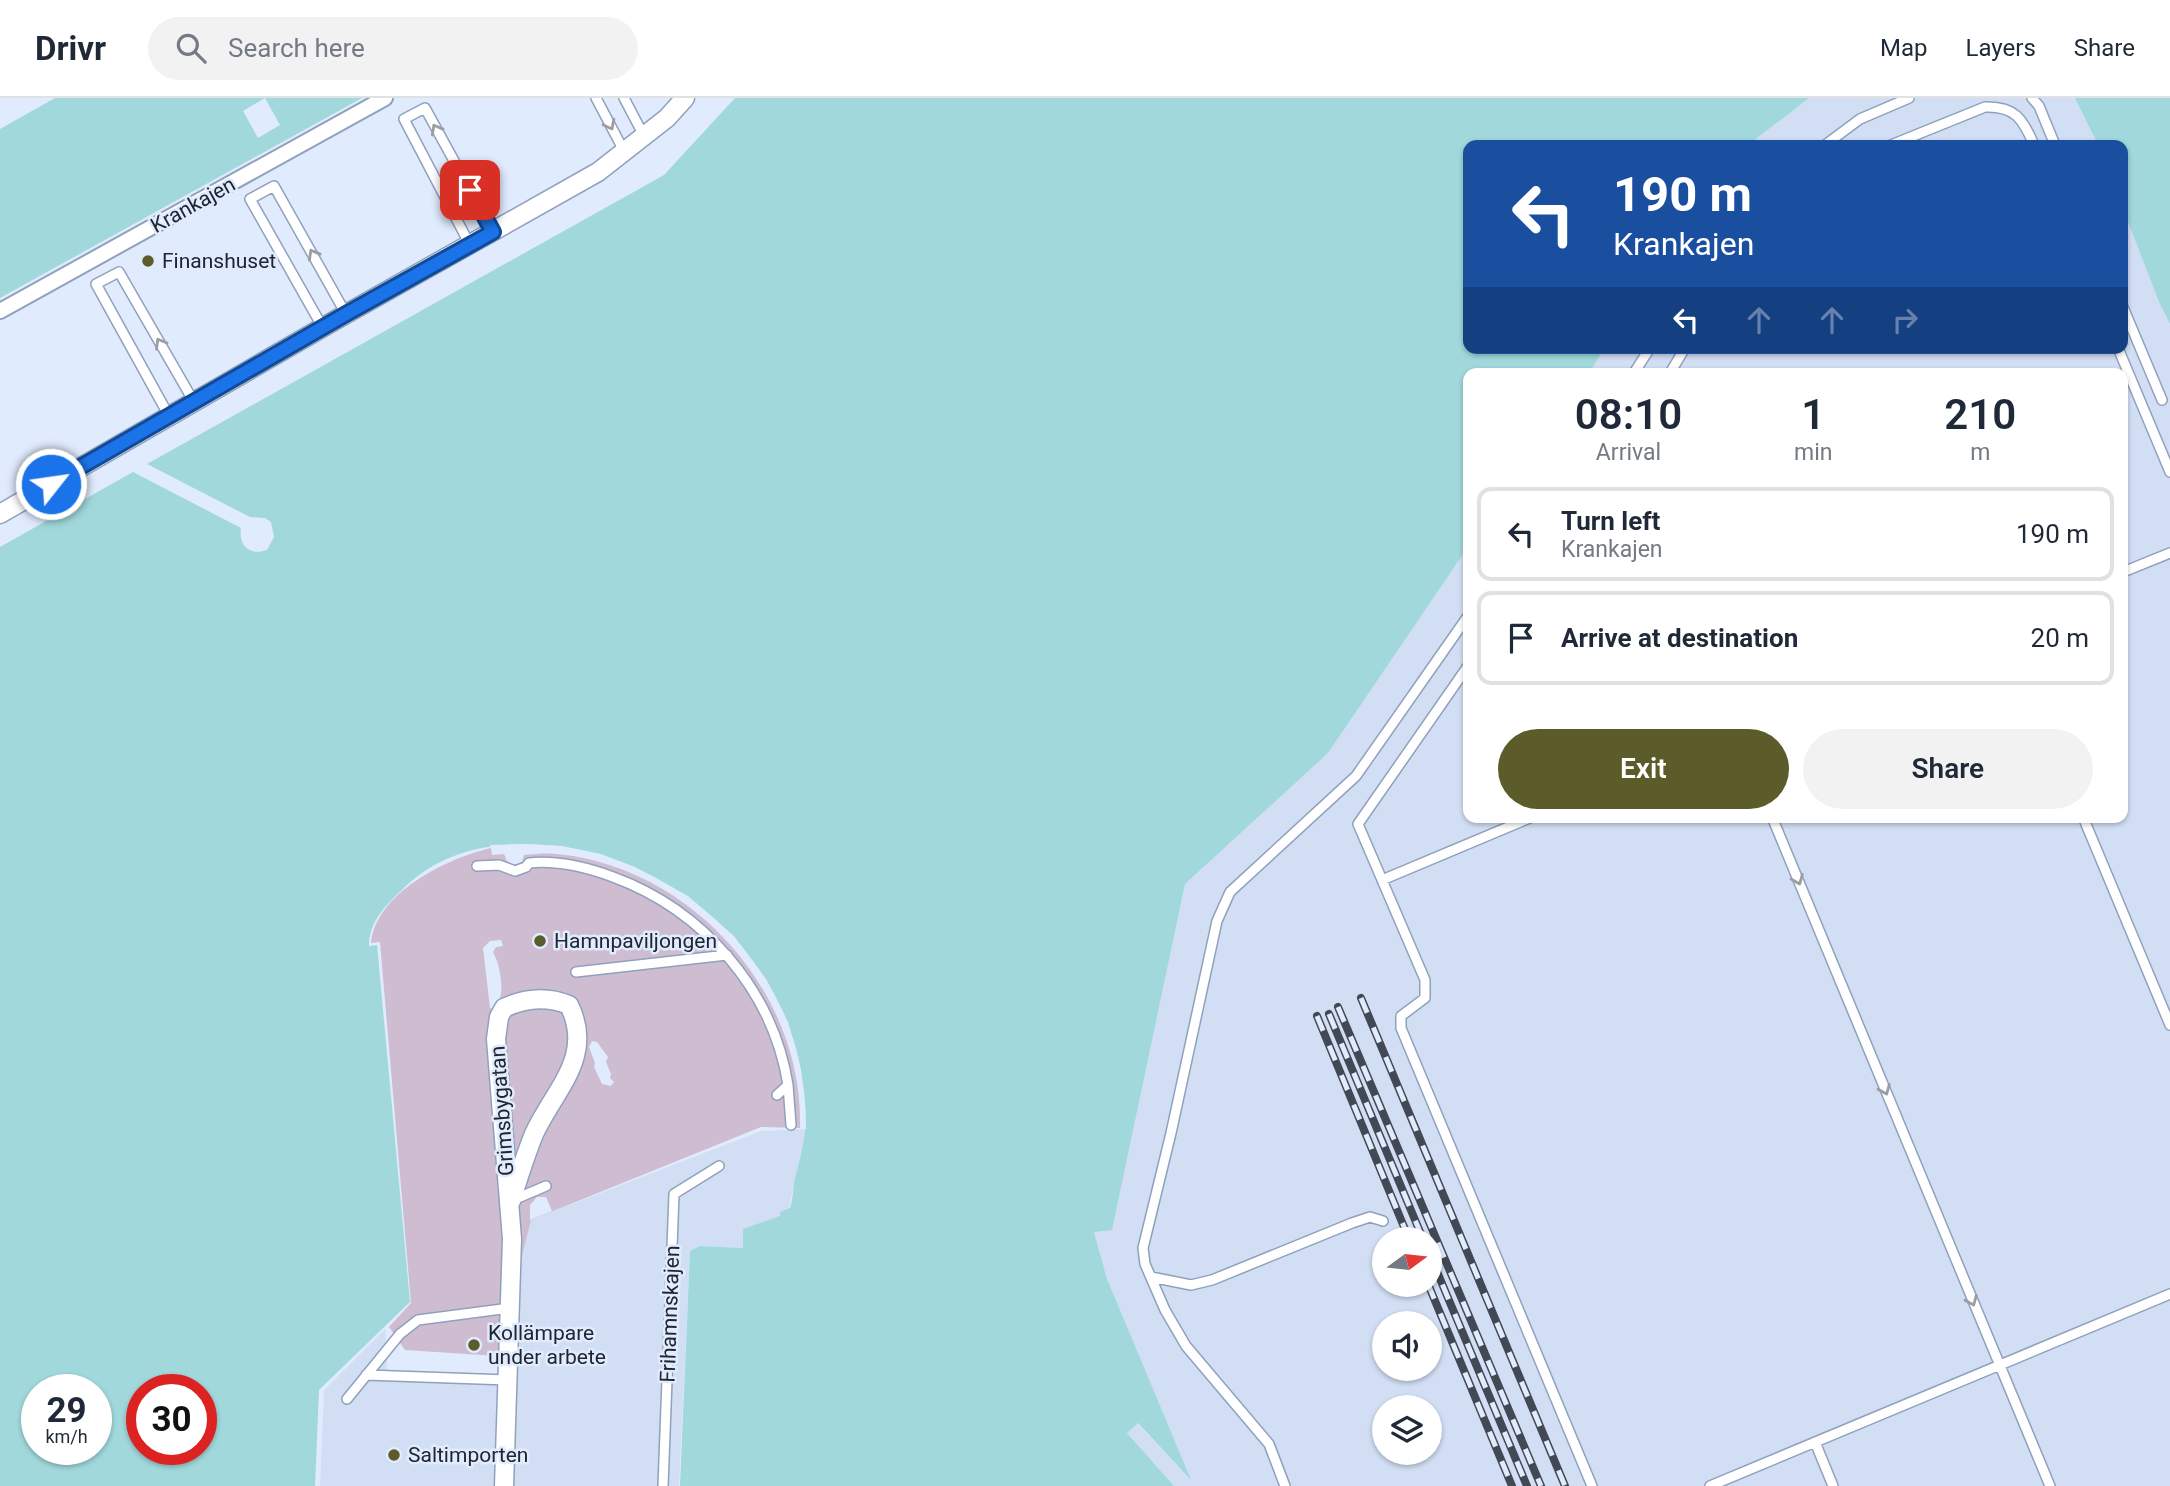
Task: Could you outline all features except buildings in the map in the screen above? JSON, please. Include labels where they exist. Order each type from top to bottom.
[{"type":"street","name":"Krankajen","points":[[0,311],[385,98]]},
{"type":"street","points":[[0,513],[598,172],[667,118],[685,98]]},
{"type":"street","name":"Grimsbygatan","points":[[504,1486],[510,1308],[510,1201],[496,1039],[499,1017],[504,1008],[530,999],[559,1001],[569,1005],[577,1026],[577,1049],[573,1066],[534,1134],[510,1201]]},
{"type":"lane","points":[[596,98],[624,152]]},
{"type":"lane","points":[[624,98],[644,136]]},
{"type":"lane","points":[[1832,140],[1860,119],[1909,98]]},
{"type":"lane","points":[[2032,98],[2039,106],[2053,140]]},
{"type":"lane","points":[[1903,140],[1985,107],[2001,107],[2023,120],[2032,140]]},
{"type":"lane","points":[[470,245],[404,119],[425,108],[493,232]]},
{"type":"lane","name":"Krankajen","points":[[323,328],[250,199],[274,186],[346,314]]},
{"type":"lane","points":[[169,416],[96,284],[119,272],[194,402]]},
{"type":"lane","points":[[2128,319],[2162,400]]},
{"type":"lane","points":[[2128,372],[2170,472]]},
{"type":"lane","points":[[2128,570],[2170,553]]},
{"type":"lane","points":[[1285,1486],[1269,1444],[1186,1346],[1165,1310],[1144,1264],[1143,1248],[1217,920],[1230,892],[1356,776],[1463,623]]},
{"type":"lane","points":[[1463,673],[1358,824],[1424,980],[1425,998],[1401,1016],[1401,1028],[1592,1486]]},
{"type":"lane","points":[[1382,880],[1518,823]]},
{"type":"lane","points":[[1774,823],[2050,1486]]},
{"type":"lane","points":[[2086,823],[2170,1025]]},
{"type":"lane","points":[[477,866],[499,865],[515,871],[521,870],[529,863],[572,865],[634,884],[691,920],[727,955],[753,989],[766,1013],[778,1039],[788,1085],[791,1125]]},
{"type":"lane","points":[[576,972],[727,955]]},
{"type":"lane","points":[[777,1095],[788,1085]]},
{"type":"lane","name":"Frihamnskajen","points":[[663,1486],[674,1194],[719,1166]]},
{"type":"lane","points":[[510,1201],[547,1186]]},
{"type":"lane","points":[[1151,1277],[1191,1285],[1212,1280],[1352,1223],[1370,1217],[1383,1221]]},
{"type":"lane","points":[[1710,1486],[2170,1294]]},
{"type":"lane","points":[[347,1399],[401,1334],[418,1320],[510,1308]]},
{"type":"lane","points":[[366,1375],[508,1380]]},
{"type":"lane","points":[[1815,1442],[1833,1486]]},
{"type":"shaded area","points":[[55,98],[362,98],[0,298],[0,129]]},
{"type":"shaded area","points":[[735,98],[1809,98],[1754,140],[1463,140],[1463,354],[1601,354],[1592,368],[1463,368],[1463,554],[1328,753],[1185,884],[1112,1230],[1094,1232],[1107,1279],[1191,1480],[1138,1423],[1127,1433],[1174,1486],[680,1486],[690,1251],[700,1246],[743,1248],[743,1229],[780,1216],[780,1212],[790,1208],[806,1119],[803,1084],[793,1037],[774,993],[748,954],[716,920],[678,891],[636,868],[591,853],[525,844],[468,851],[434,866],[418,876],[391,901],[372,929],[369,946],[377,945],[410,1302],[319,1390],[315,1486],[0,1486],[0,547],[133,472],[241,528],[241,540],[246,548],[255,552],[267,550],[274,537],[271,522],[265,518],[250,517],[147,464],[664,175]]},
{"type":"shaded area","points":[[1809,98],[2075,98],[2096,140],[1754,140]]},
{"type":"shaded area","points":[[2075,98],[2170,98],[2170,324],[2128,222],[2128,140],[2096,140]]},
{"type":"shaded area","points":[[2128,222],[2170,324],[2170,1486],[1174,1486],[1127,1433],[1137,1423],[1189,1478],[1107,1279],[1094,1231],[1112,1229],[1185,884],[1328,753],[1463,554],[1463,823],[2128,823],[2128,368],[1592,368],[1601,354],[2128,354]]},
{"type":"shaded area","points":[[491,848],[492,855],[504,854],[507,861],[514,865],[522,862],[524,855],[545,854],[606,864],[652,883],[694,911],[731,945],[760,985],[783,1030],[796,1078],[800,1128],[761,1127],[531,1220],[498,1356],[405,1350],[389,1327],[411,1303],[380,942],[371,943],[376,925],[386,908],[400,894],[435,869]],"holes":[[[501,940],[503,946],[496,947],[493,952],[501,981],[500,996],[495,1009],[490,1008],[483,948],[490,941]],[[592,1041],[597,1042],[608,1057],[606,1062],[610,1078],[614,1082],[611,1086],[602,1084],[589,1047]],[[537,1197],[546,1197],[552,1211],[530,1220],[530,1205]]]},
{"type":"shaded area","points":[[806,1129],[789,1208],[781,1216],[743,1229],[743,1248],[700,1246],[690,1251],[679,1486],[320,1486],[324,1390],[385,1329],[388,1379],[494,1385],[531,1220],[761,1131]]},
{"type":"pier","points":[[265,98],[280,125],[258,138],[243,111]]},
{"type":"pier","points":[[528,844],[562,846],[601,854],[635,867],[688,896],[734,936],[766,979],[788,1022],[801,1070],[806,1129],[802,1129],[798,1071],[785,1023],[763,981],[732,939],[686,899],[633,870],[600,858],[561,850],[514,845],[491,849],[490,845]]},
{"type":"railway","points":[[1361,998],[1565,1486]]},
{"type":"railway","points":[[1338,1007],[1541,1486]]},
{"type":"railway","points":[[1329,1014],[1418,1227]]},
{"type":"railway","points":[[1317,1016],[1404,1227]]},
{"type":"railway","points":[[1442,1284],[1527,1486]]},
{"type":"railway","points":[[1433,1297],[1512,1486]]},
{"type":"place","name":"Finanshuset","points":[[148,261]]},
{"type":"place","name":"Hamnpaviljongen","points":[[540,941]]},
{"type":"place","name":"Kollämpare under arbete","points":[[474,1345]]},
{"type":"place","name":"Saltimporten","points":[[394,1455]]},
{"type":"route","points":[[51,484],[493,232],[470,190]]}]
